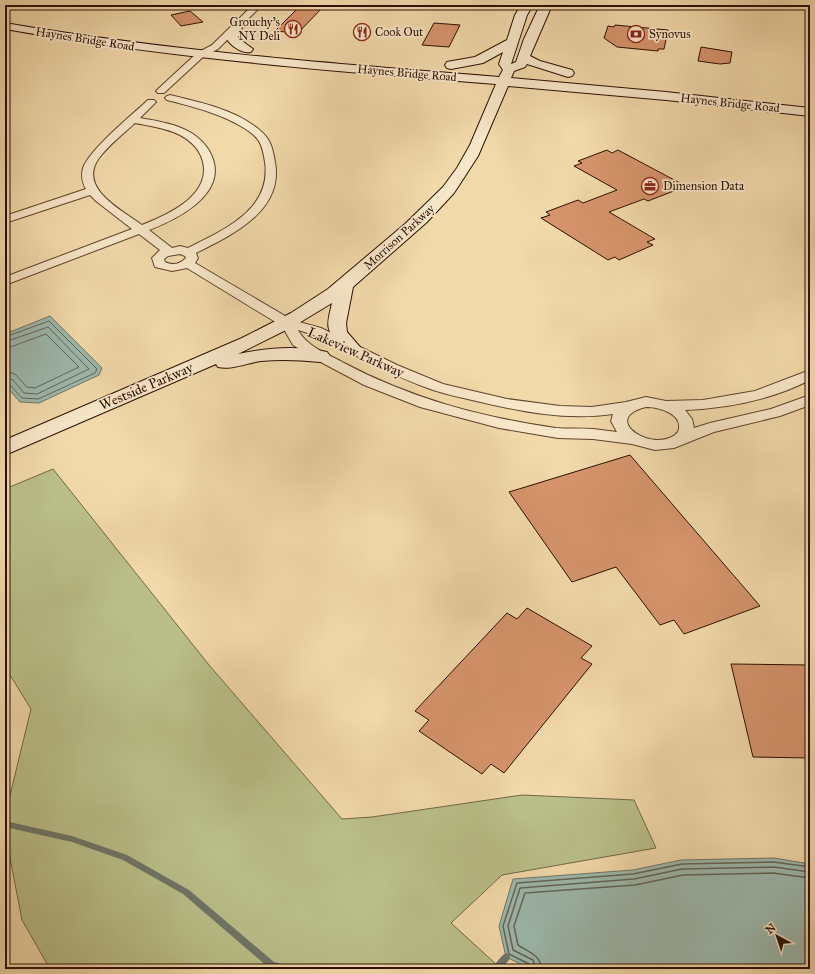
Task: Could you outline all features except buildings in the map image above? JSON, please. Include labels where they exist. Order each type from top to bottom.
[{"type":"main road","points":[[527,5],[521,15],[505,64],[507,75],[520,65],[546,5]]},
{"type":"main road","name":"Haynes Bridge Road","points":[[5,16],[206,47],[507,75],[810,112]]},
{"type":"main road","points":[[238,25],[232,38],[234,41],[247,49]]},
{"type":"main road","name":"Haynes Bridge Road","points":[[5,26],[95,42],[247,49],[341,56]]},
{"type":"main road","points":[[451,65],[479,60],[512,42]]},
{"type":"main road","points":[[523,57],[536,64],[568,73]]},
{"type":"main road","name":"Haynes Bridge Road","points":[[437,64],[493,68],[507,75],[568,73],[583,75]]},
{"type":"main road","name":"Morrison Parkway","points":[[287,323],[345,284],[427,214],[448,191],[476,147],[507,75]]},
{"type":"main road","name":"Haynes Bridge Road","points":[[737,91],[810,100]]},
{"type":"main road","points":[[754,105],[810,118]]},
{"type":"main road","points":[[345,284],[337,322],[338,333],[351,347]]},
{"type":"main road","name":"Westside Parkway","points":[[5,448],[249,342],[287,323]]},
{"type":"main road","points":[[154,383],[241,358],[284,353],[320,356]]},
{"type":"street","points":[[169,251],[92,191],[88,186],[87,178],[91,163],[95,156],[151,102],[160,102],[206,47],[238,25],[258,5]]},
{"type":"street","points":[[166,94],[216,110],[230,116],[254,131],[267,146],[273,176],[270,187],[262,202],[248,216],[188,258],[172,267],[159,264],[158,258],[160,255],[169,251],[180,250],[188,258],[287,323]]},
{"type":"street","points":[[5,281],[142,230],[176,214],[196,198],[204,189],[210,169],[209,159],[204,150],[189,136],[167,127],[134,120]]},
{"type":"street","points":[[5,220],[92,191]]},
{"type":"street","name":"Lakeview Parkway","points":[[287,323],[316,331],[392,368],[438,387],[507,404],[560,411],[590,412],[627,407]]},
{"type":"street","name":"Lakeview Parkway","points":[[287,323],[298,342],[320,356],[369,382],[425,404],[499,423],[558,432],[592,434],[632,439]]},
{"type":"street","points":[[810,374],[756,395],[711,405],[667,405],[646,402],[635,403],[621,412],[618,418],[619,426],[632,439],[654,446],[665,445],[710,428],[775,413],[810,400]]},
{"type":"street","points":[[667,405],[680,413],[687,424],[687,431],[683,438]]},
{"type":"green space","points":[[53,469],[209,665],[342,819],[372,817],[522,795],[634,800],[656,848],[502,875],[451,923],[498,966],[505,969],[50,969],[22,920],[5,832],[5,816],[31,709],[5,667],[5,489]]},
{"type":"water","points":[[50,316],[102,368],[99,375],[39,403],[20,402],[5,385],[5,334]]},
{"type":"water","points":[[774,858],[810,864],[810,969],[531,969],[506,957],[499,926],[513,879],[633,870],[681,860]]},
{"type":"waterway","points":[[5,824],[72,839],[125,857],[186,892],[272,965],[286,969]]},
{"type":"waterway","points":[[496,969],[506,957]]},
{"type":"place","name":"Grouchy's NY Deli","points":[[293,29]]},
{"type":"place","name":"Cook Out","points":[[362,32]]},
{"type":"place","name":"Synovus","points":[[636,34]]},
{"type":"place","name":"Dimension Data","points":[[650,186]]}]
